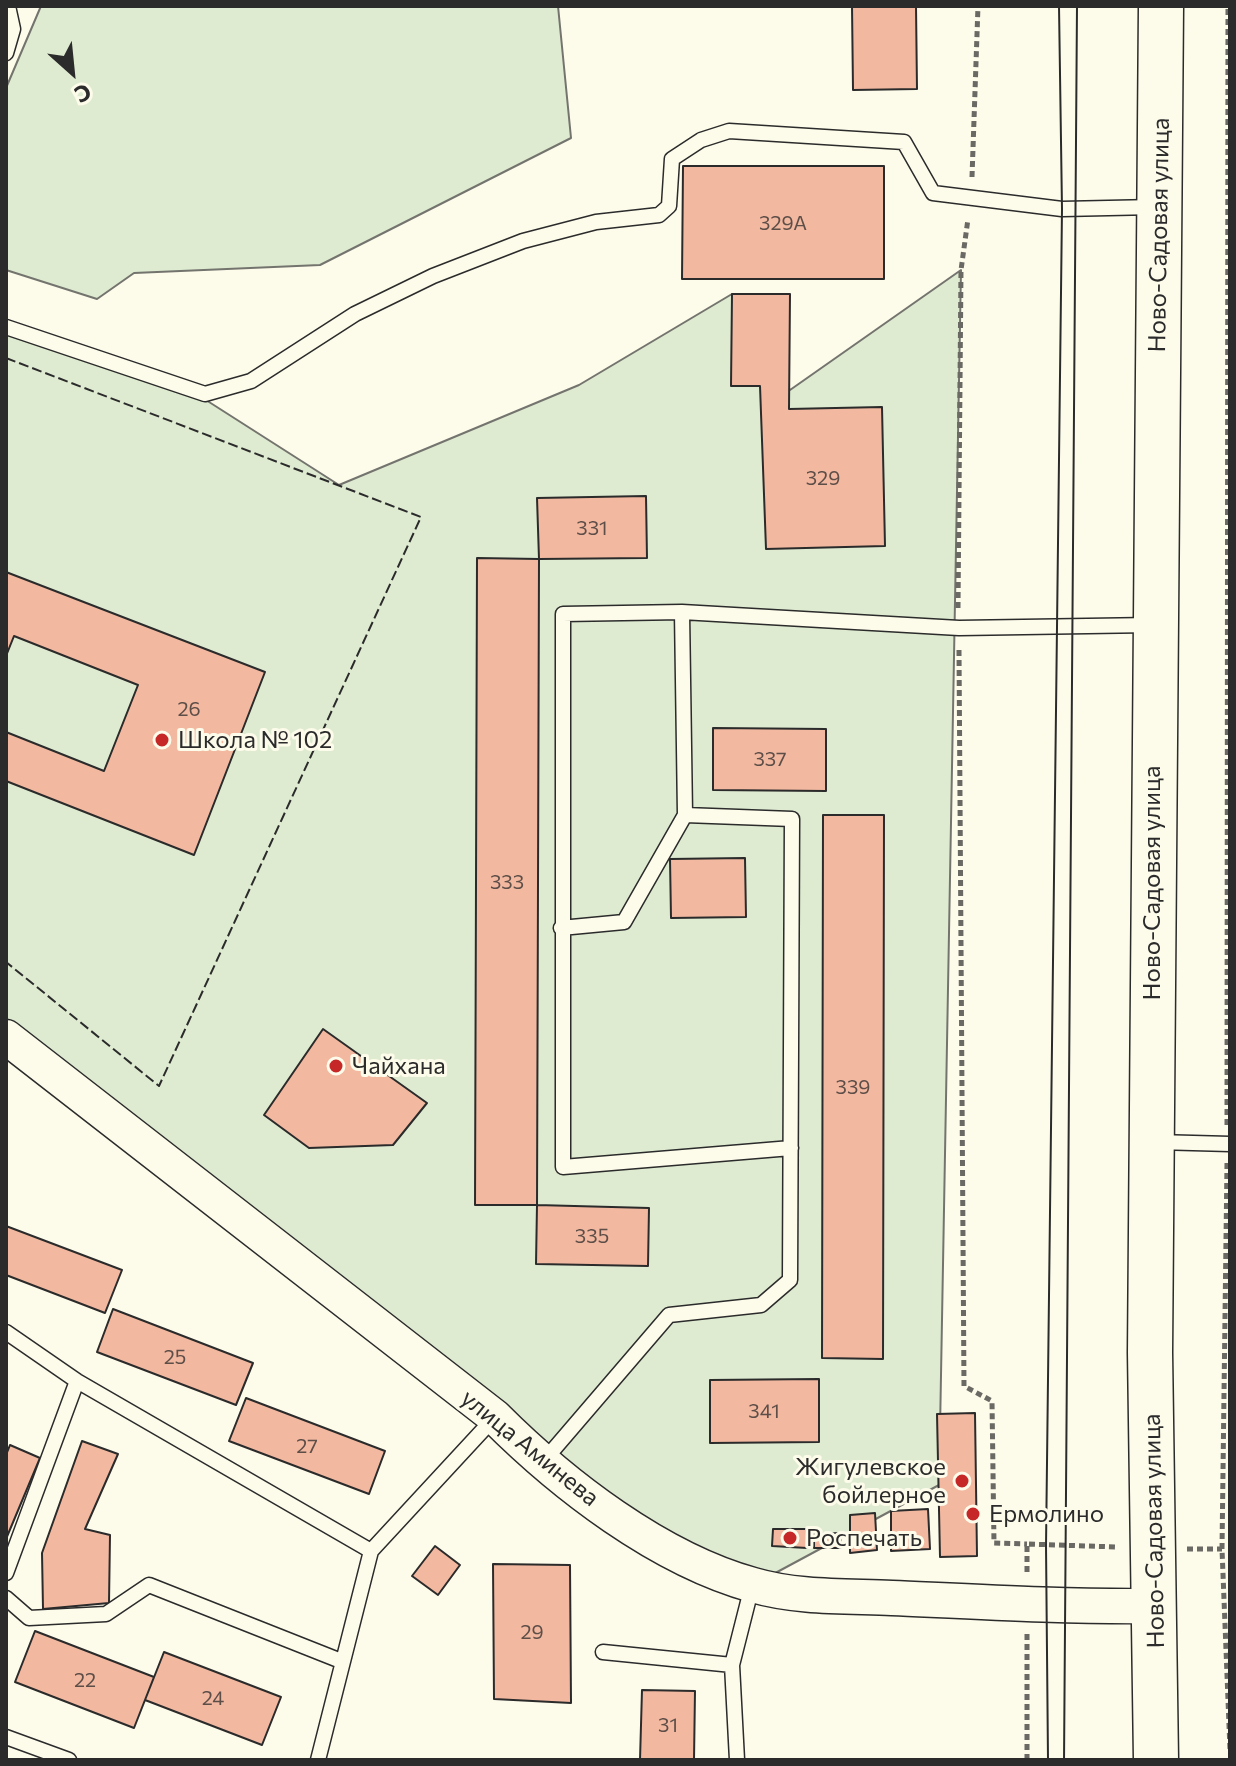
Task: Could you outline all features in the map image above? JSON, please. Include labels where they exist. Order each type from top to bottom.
[{"type":"main road","name":"Ново-Садовая улица","points":[[1156,1760],[1150,1352],[1153,626],[1161,6]]},
{"type":"street","name":"улица Аминева","points":[[6,1037],[495,1417],[542,1464],[652,1542],[753,1585],[807,1594],[1027,1605],[1154,1606]]},
{"type":"lane","points":[[6,53],[13,29],[8,6]]},
{"type":"lane","points":[[6,327],[205,394],[251,381],[355,314],[433,276],[523,241],[596,222],[659,215],[669,206],[672,159],[701,140],[729,131],[904,142],[933,193],[1062,209],[1160,207]]},
{"type":"lane","points":[[561,928],[624,922],[685,815],[682,612]]},
{"type":"lane","points":[[791,1148],[563,1167],[563,614],[682,612],[959,628],[1153,626]]},
{"type":"lane","points":[[542,1464],[669,1315],[761,1305],[790,1280],[792,819],[685,815]]},
{"type":"lane","points":[[1151,1142],[1229,1144]]},
{"type":"lane","points":[[6,1332],[77,1381],[371,1551]]},
{"type":"lane","points":[[6,1573],[77,1381]]},
{"type":"lane","points":[[318,1760],[371,1551],[495,1417]]},
{"type":"lane","points":[[6,1598],[29,1618],[106,1614],[149,1585],[341,1661]]},
{"type":"lane","points":[[737,1760],[732,1665],[753,1585]]},
{"type":"lane","points":[[603,1652],[732,1665]]},
{"type":"lane","points":[[6,1737],[69,1760]]},
{"type":"path","points":[[978,6],[971,199],[961,270],[959,628],[964,1386],[992,1401],[994,1543],[1046,1545]]},
{"type":"path","points":[[1228,6],[1229,1144],[1222,1533],[1230,1750]]},
{"type":"path","points":[[1027,1544],[1027,1760]]},
{"type":"green space","points":[[41,6],[558,6],[571,138],[320,265],[134,273],[97,299],[6,270],[6,88]]},
{"type":"green space","points":[[961,270],[939,1485],[753,1585],[652,1542],[6,1021],[6,327],[184,386],[339,485],[579,385],[732,294],[790,390]]},
{"type":"building","points":[[852,6],[916,6],[917,89],[853,90]]},
{"type":"building","points":[[683,166],[884,166],[884,279],[682,279]]},
{"type":"building","points":[[732,294],[790,294],[789,409],[882,407],[885,546],[766,549],[760,386],[731,386]]},
{"type":"building","points":[[646,496],[647,558],[539,559],[537,498]]},
{"type":"building","points":[[477,558],[539,559],[537,1205],[475,1205]]},
{"type":"building","points":[[6,572],[265,672],[194,855],[6,781],[6,732],[104,771],[138,685],[14,636],[6,656]]},
{"type":"building","points":[[713,728],[826,729],[826,791],[713,790]]},
{"type":"building","points":[[823,815],[884,815],[883,1359],[822,1358]]},
{"type":"building","points":[[745,858],[746,917],[671,918],[670,859]]},
{"type":"building","name":"Чайхана","points":[[323,1029],[427,1103],[393,1145],[309,1148],[264,1115]]},
{"type":"building","points":[[537,1205],[649,1208],[648,1266],[536,1264]]},
{"type":"building","points":[[6,1226],[122,1270],[105,1313],[6,1275]]},
{"type":"building","points":[[113,1309],[253,1363],[236,1405],[97,1352]]},
{"type":"building","points":[[819,1379],[819,1442],[710,1443],[710,1380]]},
{"type":"building","points":[[246,1398],[385,1451],[369,1494],[229,1441]]},
{"type":"building","points":[[975,1413],[977,1556],[940,1557],[937,1414]]},
{"type":"building","points":[[82,1441],[118,1454],[85,1529],[110,1535],[109,1603],[43,1609],[42,1553]]},
{"type":"building","points":[[10,1445],[40,1458],[6,1539],[6,1455]]},
{"type":"building","points":[[928,1509],[930,1549],[891,1551],[891,1511]]},
{"type":"building","points":[[875,1513],[877,1550],[850,1553],[850,1515]]},
{"type":"building","name":"Роспечать","points":[[773,1529],[806,1529],[807,1548],[772,1546]]},
{"type":"building","points":[[840,1533],[841,1548],[814,1548],[814,1534]]},
{"type":"building","points":[[435,1546],[460,1565],[438,1595],[412,1576]]},
{"type":"building","points":[[493,1564],[570,1565],[571,1703],[494,1699]]},
{"type":"building","points":[[35,1631],[154,1677],[134,1728],[15,1682]]},
{"type":"building","points":[[164,1652],[281,1697],[262,1745],[145,1700]]},
{"type":"building","points":[[642,1690],[695,1691],[694,1760],[640,1760]]},
{"type":"tram line","points":[[1048,1760],[1046,1545],[1062,209],[1059,6]]},
{"type":"tram line","points":[[1064,1760],[1077,6]]},
{"type":"fence","points":[[6,358],[421,517],[159,1086],[6,962]]},
{"type":"place","name":"Школа № 102","points":[[162,740]]},
{"type":"place","name":"Чайхана","points":[[336,1066]]},
{"type":"place","name":"Жигулевское бойлерное","points":[[962,1481]]},
{"type":"place","name":"Ермолино","points":[[973,1514]]},
{"type":"place","name":"Роспечать","points":[[790,1538]]}]
